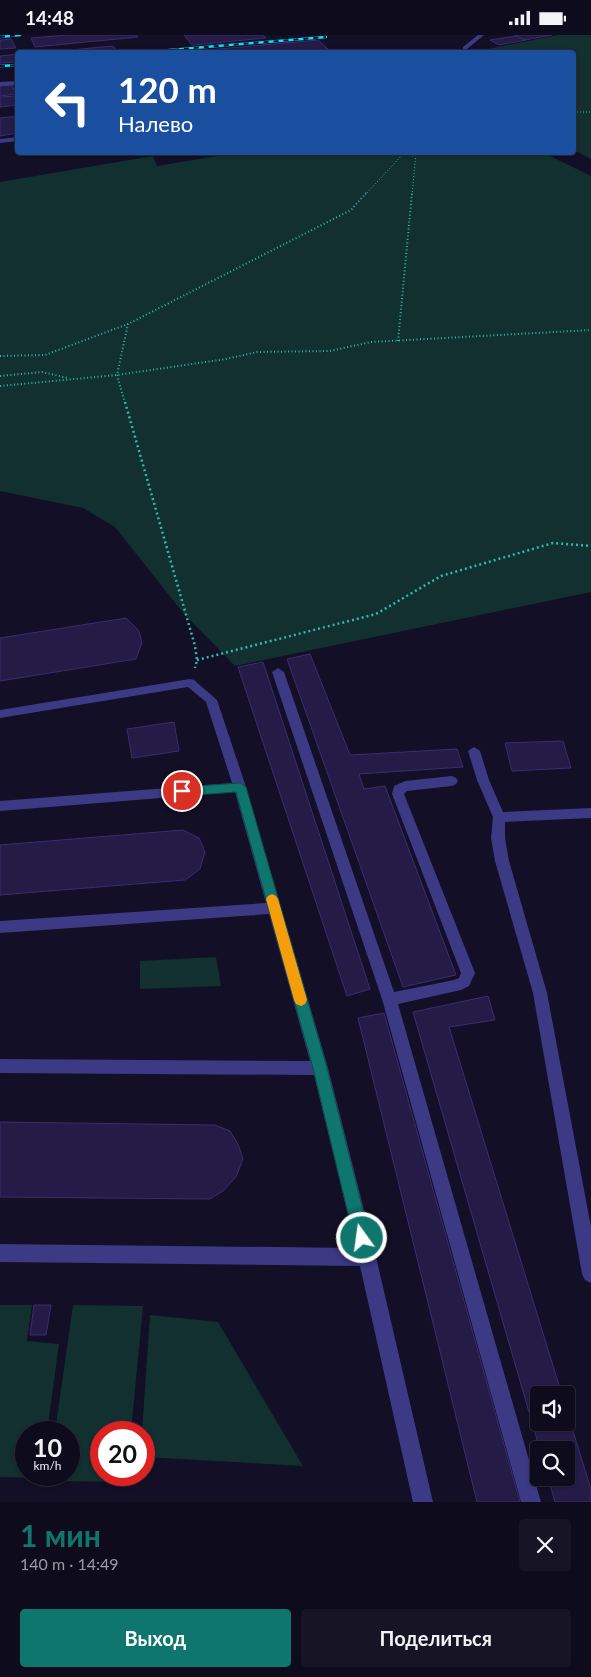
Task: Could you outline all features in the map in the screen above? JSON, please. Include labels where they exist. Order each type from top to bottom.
[{"type":"lane","points":[[465,48],[481,35]]},
{"type":"lane","points":[[0,84],[15,83]]},
{"type":"lane","points":[[0,141],[15,139]]},
{"type":"lane","points":[[278,672],[389,999],[531,1502]]},
{"type":"lane","points":[[0,714],[190,683],[211,700],[240,787],[320,1068],[423,1502]]},
{"type":"lane","points":[[474,751],[483,780],[499,817],[498,838],[502,861],[540,993],[591,1274]]},
{"type":"lane","points":[[389,999],[456,986],[464,982],[468,973],[398,795],[398,789],[405,786],[452,781]]},
{"type":"lane","points":[[0,806],[240,787]]},
{"type":"lane","points":[[499,817],[591,813]]},
{"type":"lane","points":[[0,927],[274,908]]},
{"type":"lane","points":[[0,1066],[320,1068]]},
{"type":"lane","points":[[0,1253],[366,1257]]},
{"type":"path","points":[[576,112],[591,112]]},
{"type":"path","points":[[0,356],[45,355],[128,324],[351,210],[402,155]]},
{"type":"path","points":[[398,341],[416,155]]},
{"type":"path","points":[[128,324],[117,375],[195,646],[197,660],[190,683]]},
{"type":"path","points":[[0,386],[117,375],[226,359],[257,352],[330,351],[371,342],[591,331]]},
{"type":"path","points":[[0,376],[42,372],[73,379]]},
{"type":"path","points":[[197,660],[376,614],[442,576],[554,543],[591,547]]},
{"type":"green space","points":[[558,35],[591,35],[591,159],[576,151],[576,50],[482,50]]},
{"type":"green space","points":[[222,155],[548,155],[591,176],[591,592],[235,666],[184,614],[115,527],[83,508],[0,491],[0,182],[153,156],[157,166]]},
{"type":"green space","points":[[216,957],[221,986],[140,989],[140,961]]},
{"type":"green space","points":[[0,1305],[32,1305],[27,1341],[59,1344],[48,1421],[15,1421],[15,1477],[0,1477]]},
{"type":"green space","points":[[73,1305],[143,1306],[132,1421],[90,1421],[90,1482],[80,1481],[80,1421],[57,1421]]},
{"type":"green space","points":[[150,1315],[218,1322],[303,1466],[155,1458],[155,1421],[143,1421]]},
{"type":"building","points":[[68,35],[137,35],[138,37],[35,47],[31,38]]},
{"type":"building","points":[[184,35],[263,35],[266,38],[192,45]]},
{"type":"building","points":[[514,35],[552,35],[525,40]]},
{"type":"building","points":[[516,36],[526,40],[499,45],[490,40]]},
{"type":"building","points":[[11,39],[16,48],[0,49],[0,40]]},
{"type":"building","points":[[318,40],[328,49],[318,50],[207,50]]},
{"type":"building","points":[[113,46],[116,50],[70,50]]},
{"type":"building","points":[[15,54],[15,62],[0,63],[0,56]]},
{"type":"building","points":[[12,85],[15,94],[0,96],[0,86]]},
{"type":"building","points":[[15,96],[15,105],[0,107],[0,97]]},
{"type":"building","points":[[15,116],[15,134],[0,136],[0,118]]},
{"type":"building","points":[[126,618],[139,631],[142,643],[136,659],[0,681],[0,638]]},
{"type":"building","points":[[310,654],[350,755],[457,749],[463,767],[359,774],[364,789],[385,786],[456,975],[403,987],[287,659]]},
{"type":"building","points":[[263,662],[370,989],[347,996],[238,667]]},
{"type":"building","points":[[174,722],[179,751],[132,758],[127,729]]},
{"type":"building","points":[[563,741],[571,768],[512,771],[505,743]]},
{"type":"building","points":[[183,830],[199,838],[205,852],[200,869],[185,880],[0,895],[0,845]]},
{"type":"building","points":[[488,996],[495,1020],[449,1027],[559,1386],[530,1386],[530,1416],[413,1012]]},
{"type":"building","points":[[384,1013],[520,1502],[477,1502],[358,1018]]},
{"type":"building","points":[[0,1122],[215,1125],[230,1131],[238,1144],[243,1159],[236,1177],[223,1191],[210,1199],[0,1197]]},
{"type":"building","points":[[34,1305],[51,1305],[46,1335],[30,1335]]},
{"type":"building","points":[[534,1431],[573,1431],[591,1489],[591,1502],[555,1502],[551,1486],[575,1486],[575,1441],[537,1441]]},
{"type":"railway","points":[[0,37],[20,35]]},
{"type":"railway","points":[[170,50],[326,37]]},
{"type":"railway","points":[[0,66],[15,65]]},
{"type":"slow traffic","points":[[272,899],[301,1000]]},
{"type":"route","points":[[182,791],[240,787],[320,1068],[362,1238]]}]
